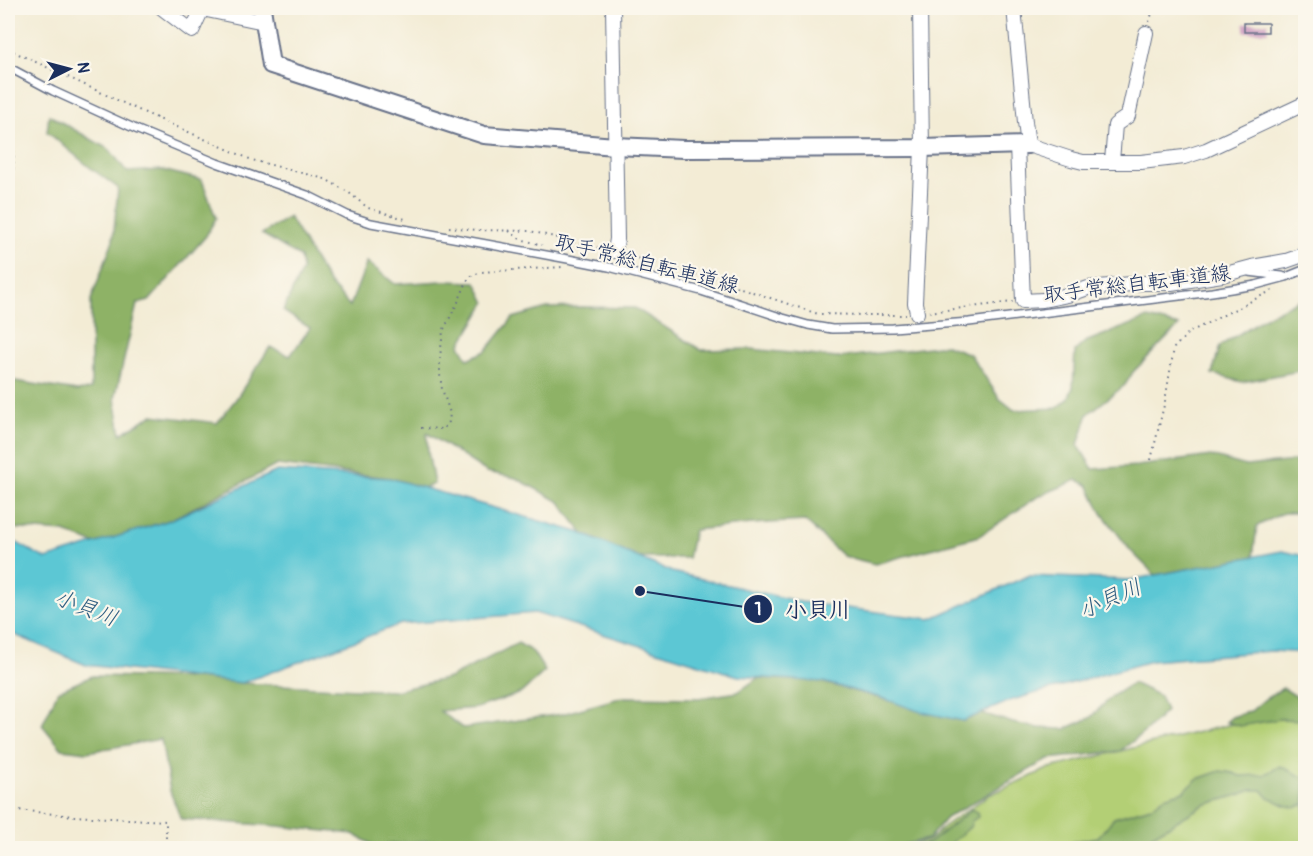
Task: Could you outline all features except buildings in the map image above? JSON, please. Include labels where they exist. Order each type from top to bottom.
[{"type":"street","points":[[162,8],[192,31],[202,9],[263,15],[272,64],[484,135],[615,146],[684,149],[922,148],[1023,145],[1083,162],[1141,162],[1184,157],[1206,150],[1305,103]]},
{"type":"street","points":[[613,8],[617,239],[615,251]]},
{"type":"street","points":[[917,313],[915,303],[922,148],[920,8]]},
{"type":"street","points":[[1014,8],[1025,122],[1023,301],[1043,300],[1089,288],[1142,283],[1172,283],[1222,275],[1286,261],[1305,254]]},
{"type":"street","points":[[1112,161],[1115,124],[1128,116],[1146,33]]},
{"type":"lane","name":"取手常総自転車道線","points":[[8,67],[53,91],[138,130],[217,163],[307,195],[347,215],[370,223],[646,276],[701,291],[808,326],[832,329],[892,328],[969,322],[1212,292],[1256,285],[1305,269]]},
{"type":"lane","points":[[1240,270],[1286,277]]},
{"type":"path","points":[[1146,33],[1154,8]]},
{"type":"path","points":[[8,49],[252,160],[325,179],[348,192],[368,208],[407,220]]},
{"type":"path","points":[[8,135],[14,138],[9,348]]},
{"type":"path","points":[[440,226],[477,230],[530,231],[615,251],[723,282],[818,314],[917,313],[1023,301]]},
{"type":"path","points":[[421,428],[443,429],[449,422],[450,413],[440,375],[443,331],[469,277],[481,272],[569,266],[572,260]]},
{"type":"path","points":[[1151,460],[1165,401],[1174,348],[1188,333],[1273,290]]},
{"type":"path","points":[[8,809],[73,816],[166,821],[166,849]]},
{"type":"green space","points":[[49,115],[110,150],[127,172],[162,170],[202,180],[216,218],[206,236],[149,301],[137,304],[115,398],[121,434],[152,415],[217,423],[236,399],[270,347],[290,356],[310,328],[283,311],[302,270],[300,257],[262,234],[289,217],[328,282],[350,306],[367,262],[395,284],[443,281],[476,282],[486,303],[460,345],[468,359],[486,351],[513,318],[547,308],[635,308],[701,350],[751,349],[837,358],[946,345],[970,354],[999,398],[1014,410],[1057,408],[1068,399],[1073,387],[1075,351],[1085,342],[1148,318],[1179,326],[1133,372],[1125,385],[1088,414],[1078,445],[1093,469],[1137,466],[1211,456],[1246,466],[1305,460],[1305,513],[1283,513],[1257,526],[1253,557],[1155,575],[1130,550],[1102,513],[1088,485],[1077,480],[1039,496],[979,536],[875,564],[843,556],[805,521],[694,530],[688,558],[639,558],[583,534],[560,502],[516,478],[487,472],[427,433],[434,484],[424,488],[390,478],[277,465],[170,520],[95,544],[64,532],[8,528],[8,380],[77,391],[91,389],[91,300],[113,240],[118,188],[47,132]]},
{"type":"green space","points":[[1305,297],[1305,372],[1299,371],[1242,382],[1212,374],[1220,346],[1267,316]]},
{"type":"green space","points":[[518,643],[533,652],[545,671],[521,693],[477,708],[440,711],[463,728],[562,714],[623,697],[699,698],[738,692],[758,678],[817,681],[963,721],[982,713],[1039,728],[1065,729],[1090,718],[1112,696],[1133,683],[1160,696],[1166,711],[1146,731],[1120,751],[1048,759],[946,818],[928,839],[890,848],[472,848],[437,840],[375,846],[353,834],[181,819],[170,791],[161,739],[87,752],[62,749],[42,725],[58,691],[92,676],[198,678],[242,683],[394,691],[449,678]]},
{"type":"green space","points":[[1283,688],[1299,698],[1305,697],[1305,720],[1280,719],[1240,726],[1226,722],[1232,717],[1251,711]]},
{"type":"green space","points":[[1305,712],[1305,848],[903,848],[929,840],[947,824],[989,795],[1050,768],[1253,719]]},
{"type":"green space","points":[[1280,766],[1305,778],[1305,804],[1295,808],[1268,797],[1262,790],[1251,790],[1204,805],[1138,844],[1125,848],[1060,848],[1075,841],[1098,837],[1114,818],[1151,807],[1164,797],[1184,791],[1197,779],[1220,771],[1240,776],[1263,775]]},
{"type":"green space","points":[[972,809],[977,812],[978,817],[972,821],[970,827],[945,848],[912,848],[929,843]]},
{"type":"water","points":[[277,471],[390,478],[578,532],[672,572],[801,602],[930,619],[1028,576],[1130,580],[1282,551],[1305,556],[1305,653],[1271,651],[1151,661],[1012,700],[963,721],[918,711],[885,699],[823,682],[738,676],[535,613],[401,624],[242,683],[86,665],[8,632],[8,538],[46,559],[170,520]]},
{"type":"place","name":"小貝川","points":[[640,591]]}]
